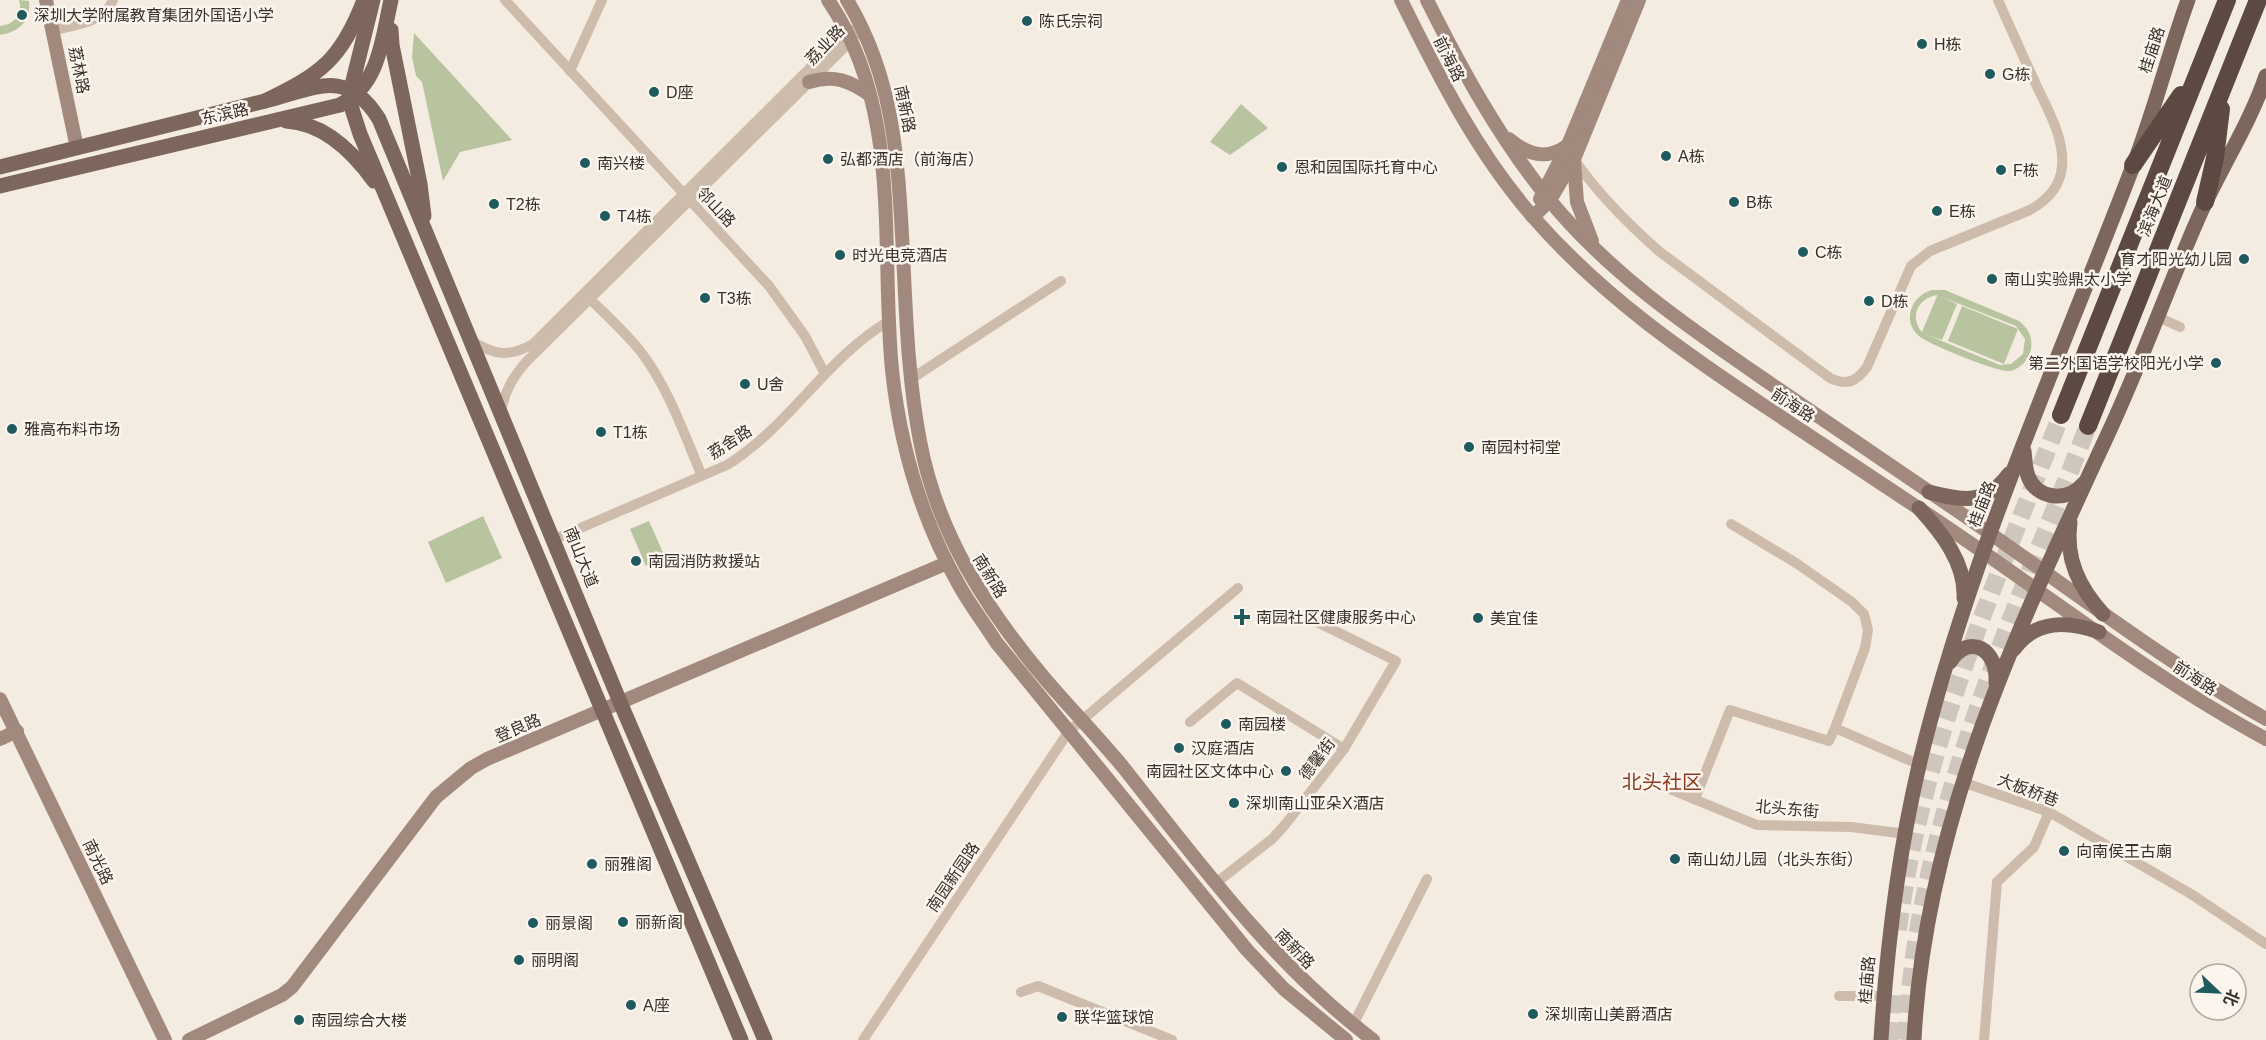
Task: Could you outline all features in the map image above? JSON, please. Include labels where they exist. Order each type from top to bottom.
[{"type":"highway","name":"滨海大道","points":[[2061,415],[2227,0]]},
{"type":"highway","name":"滨海大道","points":[[2088,426],[2258,0]]},
{"type":"highway","points":[[2133,165],[2203,61]]},
{"type":"highway","points":[[2205,202],[2229,72]]},
{"type":"main road","name":"荔林路","points":[[46,0],[77,148]]},
{"type":"main road","name":"东滨路","points":[[0,167],[265,101],[300,83],[327,64],[345,43],[364,0]]},
{"type":"main road","points":[[373,0],[353,94],[360,134],[741,1040]]},
{"type":"main road","points":[[353,94],[370,76],[380,55],[391,0]]},
{"type":"main road","points":[[391,0],[392,45],[420,184],[426,237]]},
{"type":"main road","name":"南新路","points":[[828,0],[849,37],[870,95],[881,144],[892,371],[905,445],[924,509],[947,563],[996,642],[1247,950],[1284,989],[1346,1040]]},
{"type":"main road","name":"南新路","points":[[847,0],[862,26],[883,81],[893,127],[899,168],[911,379],[920,441],[930,483],[952,544],[969,575],[1005,628],[1046,680],[1100,739],[1216,883],[1279,957],[1324,1000],[1373,1040]]},
{"type":"main road","name":"前海路","points":[[1401,0],[1467,128],[1533,217],[1581,267],[1636,316],[1690,357],[1919,508],[2171,682],[2266,739]]},
{"type":"main road","name":"前海路","points":[[1427,0],[1456,59],[1496,128],[1547,196],[1597,250],[1647,296],[1697,334],[2103,614],[2203,682],[2266,719]]},
{"type":"main road","points":[[1547,196],[1628,0]]},
{"type":"main road","points":[[1533,217],[1574,159],[1639,0]]},
{"type":"main road","name":"桂庙路","points":[[1881,1040],[1893,906],[1920,765],[1946,669],[1983,552],[2133,165],[2189,1]]},
{"type":"main road","points":[[1914,1040],[1925,935],[1943,852],[1962,782],[1995,689],[2044,572],[2129,389],[2205,202],[2245,124],[2266,75]]},
{"type":"main road","points":[[810,82],[820,78],[839,78],[870,95]]},
{"type":"main road","points":[[265,101],[323,86],[338,86],[353,94]]},
{"type":"main road","name":"东滨路","points":[[0,186],[340,105],[353,94]]},
{"type":"main road","name":"南山大道","points":[[353,94],[373,109],[384,130],[426,237],[555,539],[620,702],[765,1040]]},
{"type":"main road","points":[[274,121],[306,124],[336,141],[363,166],[393,211]]},
{"type":"main road","points":[[1496,128],[1518,147],[1533,154],[1554,154],[1568,145]]},
{"type":"main road","points":[[1574,159],[1577,202],[1584,224],[1597,250]]},
{"type":"main road","points":[[884,170],[899,168]]},
{"type":"main road","points":[[2021,452],[2033,485],[2046,495],[2063,497],[2071,494],[2080,488],[2089,476]]},
{"type":"main road","points":[[1929,492],[1964,499],[1987,495],[2004,482],[2021,452]]},
{"type":"main road","points":[[2075,505],[2068,536],[2073,567],[2089,598],[2103,614]]},
{"type":"main road","points":[[1919,508],[1934,524],[1958,563],[1964,584],[1964,610]]},
{"type":"main road","name":"登良路","points":[[189,1040],[282,995],[292,987],[436,797],[452,782],[487,759],[947,563]]},
{"type":"main road","points":[[2007,659],[2016,645],[2040,629],[2068,623],[2099,632]]},
{"type":"main road","points":[[1946,669],[1951,659],[1966,648],[1981,649],[1989,653],[1994,661],[1995,689]]},
{"type":"main road","name":"南光路","points":[[0,699],[165,1040]]},
{"type":"main road","points":[[0,739],[17,731]]},
{"type":"street","points":[[54,30],[99,18],[107,12],[113,0]]},
{"type":"street","name":"邻山路","points":[[505,0],[777,295],[805,336],[825,374]]},
{"type":"street","points":[[570,71],[602,0]]},
{"type":"street","points":[[1574,159],[1593,188],[1660,252],[1830,378],[1839,383],[1852,382],[1860,377],[1867,368],[1911,266],[1930,251],[2041,204],[2051,194],[2057,183],[2062,157],[2057,132],[1998,0]]},
{"type":"street","name":"荔业路","points":[[501,413],[506,392],[521,369],[686,198],[862,26]]},
{"type":"street","name":"荔业路","points":[[470,340],[504,354],[522,350],[533,344],[810,82],[849,37]]},
{"type":"street","points":[[911,379],[1061,281]]},
{"type":"street","points":[[590,299],[630,340],[653,369],[702,476]]},
{"type":"street","points":[[2158,317],[2180,327]]},
{"type":"street","name":"荔舍路","points":[[555,539],[727,465],[763,440],[825,374],[866,336],[890,321]]},
{"type":"street","points":[[1695,799],[1730,710],[1829,741],[1865,648],[1868,630],[1864,614],[1852,602],[1796,563],[1731,524]]},
{"type":"street","name":"南园新园路","points":[[863,1040],[1069,730],[1238,588]]},
{"type":"street","name":"德馨街","points":[[1216,883],[1272,839],[1284,826],[1344,749],[1396,661],[1317,622]]},
{"type":"street","points":[[1190,722],[1237,683],[1344,749]]},
{"type":"street","points":[[1834,728],[1920,765]]},
{"type":"street","name":"大板桥巷","points":[[1962,782],[2049,812],[2191,894],[2266,944]]},
{"type":"street","name":"北头东街","points":[[1672,790],[1757,825],[1851,827],[1906,834]]},
{"type":"street","points":[[1984,1040],[1997,882],[2034,847],[2049,812]]},
{"type":"street","points":[[1353,1025],[1427,879]]},
{"type":"street","points":[[1021,992],[1038,986],[1172,1040]]},
{"type":"street","points":[[1839,996],[1884,996]]},
{"type":"green space","points":[[19,0],[29,1],[26,20],[13,31],[0,35],[0,26],[17,18],[20,10]]},
{"type":"green space","points":[[414,33],[512,140],[460,152],[443,181],[422,82],[416,76],[412,57]]},
{"type":"green space","points":[[1241,104],[1268,128],[1230,155],[1210,142]]},
{"type":"green space","points":[[1932,290],[1945,290],[2019,321],[2027,330],[2031,341],[2030,353],[2026,360],[2021,366],[2010,371],[1992,368],[1925,340],[1914,330],[1910,316],[1914,303]],"holes":[[[1937,296],[1922,332],[1916,320],[1920,304]],[[1939,296],[2016,326],[2025,339],[2023,354],[2011,364],[2000,365],[1925,334],[1942,340],[1957,304]]]},
{"type":"green space","points":[[1962,306],[2018,329],[2004,364],[1948,341]]},
{"type":"green space","points":[[483,516],[502,558],[446,583],[428,542]]},
{"type":"green space","points":[[649,521],[665,557],[646,566],[630,529]]},
{"type":"tunnel","points":[[1898,930],[1909,863],[1924,797],[1943,732],[1987,604],[2061,415]]},
{"type":"tunnel","points":[[1906,1040],[1921,914],[1952,789],[1993,666],[2088,426]]},
{"type":"tunnel","points":[[1889,1040],[1892,990]]},
{"type":"place","name":"深圳大学附属教育集团外国语小学","points":[[22,15]]},
{"type":"place","name":"陈氏宗祠","points":[[1027,21]]},
{"type":"place","name":"H栋","points":[[1922,44]]},
{"type":"place","name":"G栋","points":[[1990,74]]},
{"type":"place","name":"D座","points":[[654,92]]},
{"type":"place","name":"A栋","points":[[1666,156]]},
{"type":"place","name":"弘都酒店（前海店）","points":[[828,159]]},
{"type":"place","name":"南兴楼","points":[[585,163]]},
{"type":"place","name":"恩和园国际托育中心","points":[[1282,167]]},
{"type":"place","name":"F栋","points":[[2001,170]]},
{"type":"place","name":"B栋","points":[[1734,202]]},
{"type":"place","name":"T2栋","points":[[494,204]]},
{"type":"place","name":"E栋","points":[[1937,211]]},
{"type":"place","name":"T4栋","points":[[605,216]]},
{"type":"place","name":"C栋","points":[[1803,252]]},
{"type":"place","name":"时光电竞酒店","points":[[840,255]]},
{"type":"place","name":"育才阳光幼儿园","points":[[2244,259]]},
{"type":"place","name":"南山实验鼎太小学","points":[[1992,279]]},
{"type":"place","name":"T3栋","points":[[705,298]]},
{"type":"place","name":"D栋","points":[[1869,301]]},
{"type":"place","name":"第二外国语学校阳光小学","points":[[2216,363]]},
{"type":"place","name":"U舍","points":[[745,384]]},
{"type":"place","name":"雅高布料市场","points":[[12,429]]},
{"type":"place","name":"T1栋","points":[[601,432]]},
{"type":"place","name":"南园村祠堂","points":[[1469,447]]},
{"type":"place","name":"南园消防救援站","points":[[636,561]]},
{"type":"place","name":"南园社区健康服务中心","points":[[1242,617]]},
{"type":"place","name":"美宜佳","points":[[1478,618]]},
{"type":"place","name":"南园楼","points":[[1226,724]]},
{"type":"place","name":"汉庭酒店","points":[[1179,748]]},
{"type":"place","name":"南园社区文体中心","points":[[1286,771]]},
{"type":"place","name":"深圳南山亚朵X酒店","points":[[1234,803]]},
{"type":"place","name":"向南侯王古廟","points":[[2064,851]]},
{"type":"place","name":"南山幼儿园（北头东街）","points":[[1675,859]]},
{"type":"place","name":"丽雅阁","points":[[592,864]]},
{"type":"place","name":"丽新阁","points":[[623,922]]},
{"type":"place","name":"丽景阁","points":[[533,923]]},
{"type":"place","name":"丽明阁","points":[[519,960]]},
{"type":"place","name":"A座","points":[[631,1005]]},
{"type":"place","name":"深圳南山美爵酒店","points":[[1533,1014]]},
{"type":"place","name":"联华篮球馆","points":[[1062,1017]]},
{"type":"place","name":"南园综合大楼","points":[[299,1020]]},
{"type":"district","name":"北头社区","points":[[1662,782]]}]
